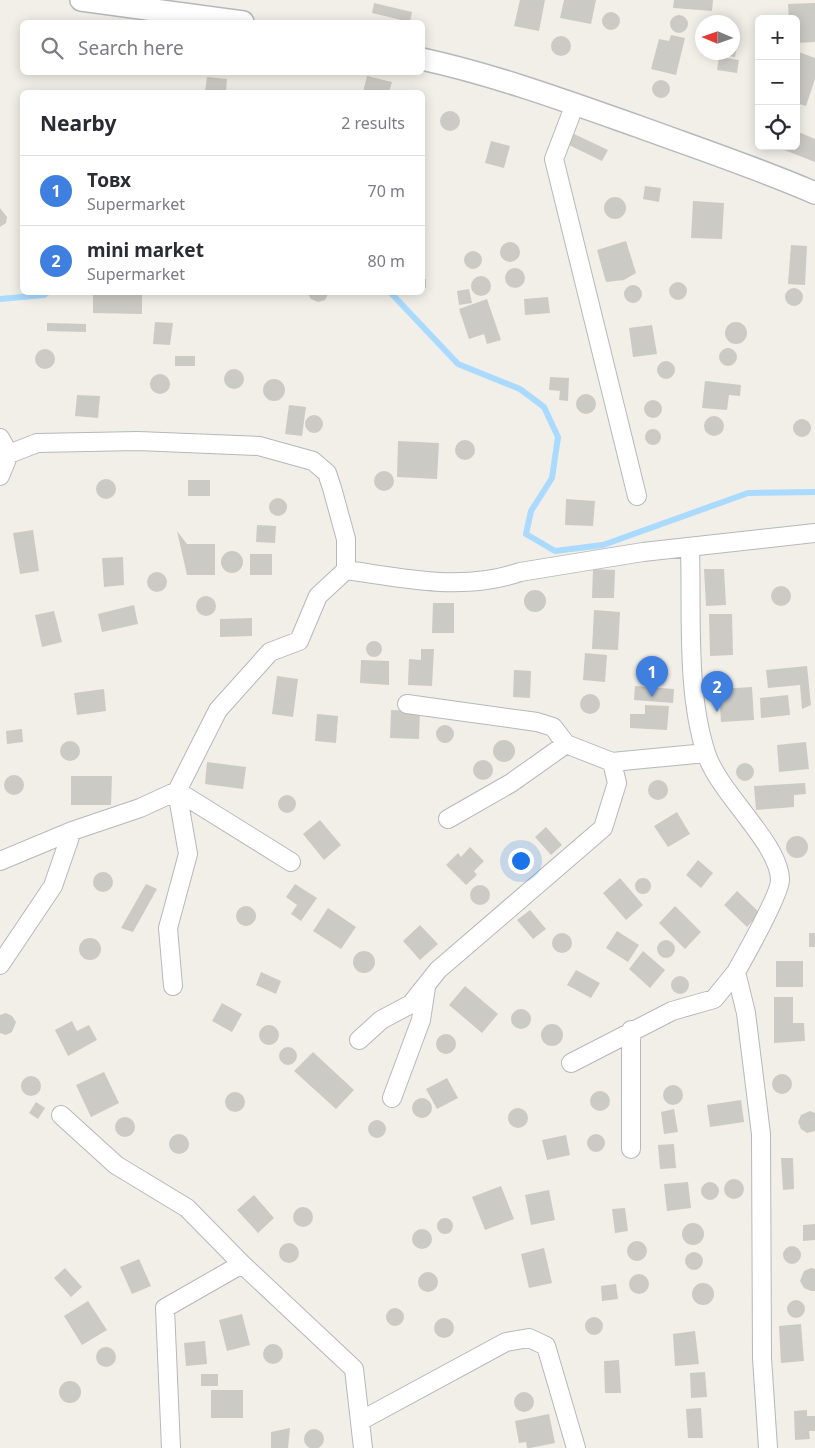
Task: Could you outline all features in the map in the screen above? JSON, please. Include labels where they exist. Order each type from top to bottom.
[{"type":"street","points":[[82,0],[228,20]]},
{"type":"street","points":[[425,60],[461,68],[575,104],[771,174],[815,194]]},
{"type":"street","points":[[575,104],[554,159],[637,496]]},
{"type":"street","points":[[0,438],[9,454]]},
{"type":"street","points":[[0,476],[9,454],[37,443],[138,441],[259,446],[312,461],[327,473],[346,539],[346,570],[318,596],[299,641],[270,652],[218,710],[177,791],[188,854],[168,928],[173,986]]},
{"type":"street","points":[[346,570],[441,583],[503,578],[520,572],[643,552],[815,533]]},
{"type":"street","points":[[571,1063],[631,1030],[672,1011],[714,999],[736,972],[772,903],[780,880],[772,853],[715,776],[706,753],[694,702],[690,548]]},
{"type":"street","points":[[407,704],[537,722],[553,728],[566,744],[612,762],[706,753]]},
{"type":"street","points":[[448,819],[510,782],[566,744]]},
{"type":"street","points":[[359,1040],[381,1020],[411,1004],[438,970],[603,828],[617,783],[612,762]]},
{"type":"street","points":[[0,861],[72,830],[140,808],[177,791]]},
{"type":"street","points":[[177,791],[291,862]]},
{"type":"street","points":[[0,965],[53,886],[72,830]]},
{"type":"street","points":[[736,972],[746,1013],[761,1134],[762,1358],[768,1448]]},
{"type":"street","points":[[392,1098],[420,1020],[426,984]]},
{"type":"street","points":[[631,1030],[631,1149]]},
{"type":"street","points":[[61,1115],[116,1165],[186,1208],[242,1264],[354,1369],[363,1448]]},
{"type":"street","points":[[171,1448],[165,1308],[242,1264]]},
{"type":"street","points":[[360,1421],[506,1342],[530,1338],[546,1346],[576,1448]]},
{"type":"building","points":[[520,0],[545,0],[539,31],[514,26]]},
{"type":"building","points":[[564,0],[596,0],[591,24],[560,18]]},
{"type":"building","points":[[674,0],[713,0],[712,11],[673,8]]},
{"type":"building","points":[[374,3],[412,12],[410,20],[402,20],[372,13]]},
{"type":"building","points":[[815,3],[815,42],[800,43],[800,15],[789,15],[788,4]]},
{"type":"building","points":[[611,12],[617,15],[620,21],[617,27],[611,30],[605,27],[602,21],[605,15]]},
{"type":"building","points":[[679,15],[685,18],[688,24],[685,30],[679,33],[673,30],[670,24],[673,18]]},
{"type":"building","points":[[671,35],[685,38],[676,75],[651,69],[659,39],[669,41]]},
{"type":"building","points":[[561,36],[568,39],[571,46],[568,53],[561,56],[554,53],[551,46],[554,39]]},
{"type":"building","points":[[800,52],[815,58],[815,79],[806,106],[800,104]]},
{"type":"building","points":[[719,60],[739,60],[737,73],[717,70]]},
{"type":"building","points":[[367,76],[392,82],[390,90],[364,90]]},
{"type":"building","points":[[207,77],[227,79],[226,90],[205,90]]},
{"type":"building","points":[[661,80],[667,83],[670,89],[667,95],[661,98],[655,95],[652,89],[655,83]]},
{"type":"building","points":[[450,111],[457,114],[460,121],[457,128],[450,131],[443,128],[440,121],[443,114]]},
{"type":"building","points":[[800,133],[815,139],[815,162],[784,150],[800,150]]},
{"type":"building","points":[[574,134],[608,150],[602,161],[569,145]]},
{"type":"building","points":[[491,141],[510,146],[504,168],[485,163]]},
{"type":"building","points":[[645,186],[661,188],[659,202],[643,199]]},
{"type":"building","points":[[611,197],[619,197],[626,204],[626,212],[619,219],[611,219],[604,212],[604,204]]},
{"type":"building","points":[[693,201],[724,203],[722,239],[691,238]]},
{"type":"building","points":[[0,208],[7,217],[6,223],[0,227]]},
{"type":"building","points":[[626,241],[636,273],[624,280],[606,282],[597,250]]},
{"type":"building","points":[[510,242],[517,245],[520,252],[517,259],[510,262],[503,259],[500,252],[503,245]]},
{"type":"building","points":[[791,245],[807,246],[805,285],[788,284]]},
{"type":"building","points":[[473,251],[481,256],[482,260],[477,268],[473,269],[465,264],[464,260],[469,252]]},
{"type":"building","points":[[511,268],[519,268],[525,274],[525,282],[519,288],[511,288],[505,282],[505,274]]},
{"type":"building","points":[[481,276],[488,279],[491,286],[488,293],[481,296],[474,293],[471,286],[474,279]]},
{"type":"building","points":[[678,282],[684,285],[687,291],[684,297],[678,300],[672,297],[669,291],[672,285]]},
{"type":"building","points":[[633,285],[639,288],[642,294],[639,300],[633,303],[627,300],[624,294],[627,288]]},
{"type":"building","points":[[794,288],[800,291],[803,297],[800,303],[794,306],[788,303],[785,297],[788,291]]},
{"type":"building","points":[[469,289],[472,303],[459,305],[457,291]]},
{"type":"building","points":[[93,295],[142,295],[142,314],[93,313]]},
{"type":"building","points":[[309,295],[328,295],[325,300],[318,302],[311,299]]},
{"type":"building","points":[[548,297],[550,313],[525,315],[524,299]]},
{"type":"building","points":[[487,299],[501,340],[487,344],[484,334],[469,339],[459,309]]},
{"type":"building","points":[[155,322],[173,323],[170,345],[153,344]]},
{"type":"building","points":[[736,322],[744,325],[747,333],[744,341],[736,344],[728,341],[725,333],[728,325]]},
{"type":"building","points":[[47,323],[86,324],[86,332],[47,331]]},
{"type":"building","points":[[652,325],[657,354],[633,357],[629,328]]},
{"type":"building","points":[[728,348],[734,351],[737,357],[734,363],[728,366],[722,363],[719,357],[722,351]]},
{"type":"building","points":[[45,349],[52,352],[55,359],[52,366],[45,369],[38,366],[35,359],[38,352]]},
{"type":"building","points":[[175,356],[195,356],[195,366],[175,366]]},
{"type":"building","points":[[666,361],[672,364],[675,370],[672,376],[666,379],[660,376],[657,370],[660,364]]},
{"type":"building","points":[[230,369],[238,369],[244,375],[244,383],[238,389],[230,389],[224,383],[224,375]]},
{"type":"building","points":[[160,374],[167,377],[170,384],[167,391],[160,394],[153,391],[150,384],[153,377]]},
{"type":"building","points":[[550,377],[569,378],[568,401],[559,400],[560,391],[549,390]]},
{"type":"building","points":[[274,379],[284,386],[285,390],[278,400],[274,401],[264,394],[263,390],[270,380]]},
{"type":"building","points":[[705,381],[741,385],[740,396],[729,395],[727,410],[702,408]]},
{"type":"building","points":[[586,394],[593,397],[596,404],[593,411],[586,414],[579,411],[576,404],[579,397]]},
{"type":"building","points":[[77,395],[100,396],[98,418],[75,416]]},
{"type":"building","points":[[653,400],[659,403],[662,409],[659,415],[653,418],[647,415],[644,409],[647,403]]},
{"type":"building","points":[[289,405],[306,407],[302,436],[285,434]]},
{"type":"building","points":[[314,415],[320,418],[323,424],[320,430],[314,433],[308,430],[305,424],[308,418]]},
{"type":"building","points":[[714,416],[721,419],[724,426],[721,433],[714,436],[707,433],[704,426],[707,419]]},
{"type":"building","points":[[802,419],[808,422],[811,428],[808,434],[802,437],[796,434],[793,428],[796,422]]},
{"type":"building","points":[[653,429],[659,431],[661,437],[659,443],[653,445],[647,443],[645,437],[647,431]]},
{"type":"building","points":[[465,440],[472,443],[475,450],[472,457],[465,460],[458,457],[455,450],[458,443]]},
{"type":"building","points":[[398,441],[439,443],[437,479],[397,477]]},
{"type":"building","points":[[380,471],[388,471],[394,477],[394,485],[388,491],[380,491],[374,485],[374,477]]},
{"type":"building","points":[[102,479],[110,479],[116,485],[116,493],[110,499],[102,499],[96,493],[96,485]]},
{"type":"building","points":[[188,480],[210,480],[210,496],[188,496]]},
{"type":"building","points":[[274,498],[282,498],[287,503],[285,514],[274,516],[269,511],[269,503]]},
{"type":"building","points":[[566,499],[595,501],[593,526],[565,525]]},
{"type":"building","points":[[257,525],[276,526],[275,543],[256,542]]},
{"type":"building","points":[[33,530],[39,571],[20,574],[13,533]]},
{"type":"building","points":[[177,531],[187,544],[215,544],[215,575],[187,575]]},
{"type":"building","points":[[232,551],[240,554],[243,562],[240,570],[232,573],[224,570],[221,562],[224,554]]},
{"type":"building","points":[[250,554],[272,554],[272,575],[250,575]]},
{"type":"building","points":[[123,557],[124,585],[104,587],[102,558]]},
{"type":"building","points":[[593,569],[615,570],[614,598],[592,598]]},
{"type":"building","points":[[704,569],[724,569],[726,605],[706,606]]},
{"type":"building","points":[[157,572],[164,575],[167,582],[164,589],[157,592],[150,589],[147,582],[150,575]]},
{"type":"building","points":[[777,586],[785,586],[791,592],[791,600],[785,606],[777,606],[771,600],[771,592]]},
{"type":"building","points":[[535,590],[545,597],[546,601],[539,611],[535,612],[525,605],[524,601],[531,591]]},
{"type":"building","points":[[206,596],[213,599],[216,606],[213,613],[206,616],[199,613],[196,606],[199,599]]},
{"type":"building","points":[[433,603],[454,603],[454,633],[432,633]]},
{"type":"building","points":[[134,605],[138,624],[102,632],[98,614]]},
{"type":"building","points":[[594,610],[620,612],[618,650],[592,649]]},
{"type":"building","points":[[54,611],[62,642],[42,647],[35,615]]},
{"type":"building","points":[[709,614],[732,614],[733,655],[710,656]]},
{"type":"building","points":[[252,618],[252,636],[220,637],[220,619]]},
{"type":"building","points":[[371,641],[377,641],[382,646],[380,655],[371,657],[366,652],[366,646]]},
{"type":"building","points":[[421,649],[434,649],[432,686],[408,685],[409,659],[421,660]]},
{"type":"building","points":[[585,653],[607,655],[605,682],[583,680]]},
{"type":"building","points":[[361,660],[389,661],[389,685],[360,683]]},
{"type":"building","points":[[807,666],[811,705],[802,709],[800,685],[768,688],[766,670]]},
{"type":"building","points":[[514,670],[531,671],[530,698],[513,697]]},
{"type":"building","points":[[277,676],[298,679],[293,717],[272,714]]},
{"type":"building","points":[[635,686],[674,689],[673,703],[634,700]]},
{"type":"building","points":[[752,687],[754,720],[721,722],[719,689]]},
{"type":"building","points":[[104,689],[106,711],[77,715],[74,693]]},
{"type":"building","points":[[586,694],[594,694],[600,700],[600,708],[594,714],[586,714],[580,708],[580,700]]},
{"type":"building","points":[[788,695],[790,715],[761,718],[760,698]]},
{"type":"building","points":[[645,705],[669,706],[667,730],[630,728],[630,714],[645,714]]},
{"type":"building","points":[[391,710],[420,711],[419,739],[390,738]]},
{"type":"building","points":[[317,714],[338,716],[336,743],[315,741]]},
{"type":"building","points":[[445,725],[451,728],[454,734],[451,740],[445,743],[439,740],[436,734],[439,728]]},
{"type":"building","points":[[22,729],[23,742],[7,744],[6,731]]},
{"type":"building","points":[[504,740],[512,743],[515,751],[512,759],[504,762],[496,759],[493,751],[496,743]]},
{"type":"building","points":[[70,741],[77,744],[80,751],[77,758],[70,761],[63,758],[60,751],[63,744]]},
{"type":"building","points":[[806,742],[809,769],[779,772],[777,745]]},
{"type":"building","points":[[483,760],[490,763],[493,770],[490,777],[483,780],[476,777],[473,770],[476,763]]},
{"type":"building","points":[[207,762],[246,767],[243,789],[205,784]]},
{"type":"building","points":[[745,763],[751,766],[754,772],[751,778],[745,781],[739,778],[736,772],[739,766]]},
{"type":"building","points":[[14,775],[21,778],[24,785],[21,792],[14,795],[7,792],[4,785],[7,778]]},
{"type":"building","points":[[71,776],[112,776],[111,805],[71,805]]},
{"type":"building","points":[[654,780],[662,780],[668,786],[668,794],[662,800],[654,800],[648,794],[648,786]]},
{"type":"building","points":[[805,783],[806,794],[794,795],[794,807],[756,810],[754,786]]},
{"type":"building","points":[[283,795],[291,795],[296,800],[294,811],[283,813],[278,808],[278,800]]},
{"type":"building","points":[[677,812],[690,834],[668,847],[654,826]]},
{"type":"building","points":[[320,820],[341,845],[324,860],[303,834]]},
{"type":"building","points":[[546,827],[562,845],[551,855],[535,837]]},
{"type":"building","points":[[797,836],[805,839],[808,847],[805,855],[797,858],[789,855],[786,847],[789,839]]},
{"type":"building","points":[[470,847],[484,861],[474,871],[477,875],[466,885],[446,865],[458,853],[461,857]]},
{"type":"building","points":[[698,860],[713,873],[701,888],[686,875]]},
{"type":"building","points":[[103,872],[110,875],[113,882],[110,889],[103,892],[96,889],[93,882],[96,875]]},
{"type":"building","points":[[620,878],[643,905],[626,920],[603,893]]},
{"type":"building","points":[[640,878],[646,878],[651,883],[649,892],[640,894],[635,889],[635,883]]},
{"type":"building","points":[[146,884],[157,889],[133,932],[121,928]]},
{"type":"building","points":[[295,884],[317,898],[301,921],[291,914],[297,905],[286,897]]},
{"type":"building","points":[[476,885],[484,885],[490,891],[490,899],[484,905],[476,905],[470,899],[470,891]]},
{"type":"building","points":[[737,891],[760,913],[747,927],[724,905]]},
{"type":"building","points":[[246,906],[253,909],[256,916],[253,923],[246,926],[239,923],[236,916],[239,909]]},
{"type":"building","points":[[675,906],[701,932],[685,949],[659,923]]},
{"type":"building","points":[[328,908],[356,927],[341,949],[313,931]]},
{"type":"building","points":[[530,910],[546,929],[533,939],[517,920]]},
{"type":"building","points":[[420,925],[438,944],[420,960],[403,941]]},
{"type":"building","points":[[617,931],[639,945],[628,962],[606,948]]},
{"type":"building","points":[[558,933],[566,933],[572,939],[572,947],[566,953],[558,953],[552,947],[552,939]]},
{"type":"building","points":[[809,933],[815,933],[815,947],[809,947]]},
{"type":"building","points":[[90,938],[98,941],[101,949],[98,957],[90,960],[82,957],[79,949],[82,941]]},
{"type":"building","points":[[666,940],[672,943],[675,949],[672,955],[666,958],[660,955],[657,949],[660,943]]},
{"type":"building","points":[[364,951],[372,954],[375,962],[372,970],[364,973],[356,970],[353,962],[356,954]]},
{"type":"building","points":[[643,951],[665,970],[650,988],[629,969]]},
{"type":"building","points":[[776,961],[803,961],[803,987],[776,987]]},
{"type":"building","points":[[576,970],[600,983],[591,998],[567,985]]},
{"type":"building","points":[[261,972],[281,981],[276,994],[256,985]]},
{"type":"building","points":[[680,976],[686,979],[689,985],[686,991],[680,994],[674,991],[671,985],[674,979]]},
{"type":"building","points":[[465,986],[498,1014],[482,1033],[449,1005]]},
{"type":"building","points":[[774,997],[793,997],[793,1023],[804,1023],[805,1041],[774,1043]]},
{"type":"building","points":[[222,1003],[242,1014],[232,1032],[212,1021]]},
{"type":"building","points":[[521,1009],[528,1012],[531,1019],[528,1026],[521,1029],[514,1026],[511,1019],[514,1012]]},
{"type":"building","points":[[6,1013],[12,1016],[16,1022],[12,1032],[6,1035],[0,1033],[0,1015]]},
{"type":"building","points":[[72,1021],[77,1031],[89,1025],[97,1040],[68,1056],[55,1030]]},
{"type":"building","points":[[552,1024],[560,1027],[563,1035],[560,1043],[552,1046],[544,1043],[541,1035],[544,1027]]},
{"type":"building","points":[[269,1025],[276,1028],[279,1035],[276,1042],[269,1045],[262,1042],[259,1035],[262,1028]]},
{"type":"building","points":[[446,1034],[453,1037],[456,1044],[453,1051],[446,1054],[439,1051],[436,1044],[439,1037]]},
{"type":"building","points":[[284,1047],[292,1047],[297,1052],[295,1063],[284,1065],[279,1060],[279,1052]]},
{"type":"building","points":[[313,1052],[354,1090],[336,1109],[294,1071]]},
{"type":"building","points":[[104,1072],[119,1103],[91,1117],[76,1085]]},
{"type":"building","points":[[778,1074],[786,1074],[792,1080],[792,1088],[786,1094],[778,1094],[772,1088],[772,1080]]},
{"type":"building","points":[[31,1076],[38,1079],[41,1086],[38,1093],[31,1096],[24,1093],[21,1086],[24,1079]]},
{"type":"building","points":[[447,1078],[458,1098],[437,1109],[426,1089]]},
{"type":"building","points":[[673,1085],[680,1088],[683,1095],[680,1102],[673,1105],[666,1102],[663,1095],[666,1088]]},
{"type":"building","points":[[600,1091],[607,1094],[610,1101],[607,1108],[600,1111],[593,1108],[590,1101],[593,1094]]},
{"type":"building","points":[[235,1092],[242,1095],[245,1102],[242,1109],[235,1112],[228,1109],[225,1102],[228,1095]]},
{"type":"building","points":[[422,1098],[429,1101],[432,1108],[429,1115],[422,1118],[415,1115],[412,1108],[415,1101]]},
{"type":"building","points":[[741,1100],[744,1122],[710,1127],[707,1105]]},
{"type":"building","points":[[36,1102],[45,1108],[38,1119],[29,1113]]},
{"type":"building","points":[[518,1108],[525,1111],[528,1118],[525,1125],[518,1128],[511,1125],[508,1118],[511,1111]]},
{"type":"building","points":[[674,1109],[678,1132],[664,1134],[661,1112]]},
{"type":"building","points":[[810,1111],[815,1113],[815,1131],[807,1133],[801,1129],[798,1122],[801,1115]]},
{"type":"building","points":[[121,1117],[129,1117],[135,1123],[135,1131],[129,1137],[121,1137],[115,1131],[115,1123]]},
{"type":"building","points":[[373,1120],[381,1120],[386,1125],[384,1136],[373,1138],[368,1133],[368,1125]]},
{"type":"building","points":[[179,1134],[186,1137],[189,1144],[186,1151],[179,1154],[172,1151],[169,1144],[172,1137]]},
{"type":"building","points":[[592,1134],[600,1134],[605,1139],[603,1150],[592,1152],[587,1147],[587,1139]]},
{"type":"building","points":[[566,1135],[570,1155],[547,1160],[542,1140]]},
{"type":"building","points":[[674,1144],[676,1168],[660,1169],[658,1145]]},
{"type":"building","points":[[781,1158],[793,1158],[794,1189],[783,1190]]},
{"type":"building","points":[[730,1179],[738,1179],[744,1185],[744,1193],[738,1199],[730,1199],[724,1193],[724,1185]]},
{"type":"building","points":[[688,1182],[691,1208],[667,1211],[664,1184]]},
{"type":"building","points":[[706,1182],[714,1182],[719,1187],[717,1198],[706,1200],[701,1195],[701,1187]]},
{"type":"building","points":[[501,1186],[514,1219],[485,1230],[472,1197]]},
{"type":"building","points":[[549,1190],[555,1220],[531,1225],[525,1195]]},
{"type":"building","points":[[254,1195],[274,1218],[258,1233],[237,1210]]},
{"type":"building","points":[[299,1207],[307,1207],[313,1213],[313,1221],[307,1227],[299,1227],[293,1221],[293,1213]]},
{"type":"building","points":[[625,1208],[628,1231],[615,1233],[612,1209]]},
{"type":"building","points":[[445,1218],[451,1220],[453,1226],[451,1232],[445,1234],[439,1232],[437,1226],[439,1220]]},
{"type":"building","points":[[693,1223],[701,1226],[704,1234],[701,1242],[693,1245],[685,1242],[682,1234],[685,1226]]},
{"type":"building","points":[[815,1224],[815,1240],[803,1241],[803,1225]]},
{"type":"building","points":[[422,1229],[429,1232],[432,1239],[429,1246],[422,1249],[415,1246],[412,1239],[415,1232]]},
{"type":"building","points":[[637,1241],[644,1244],[647,1251],[644,1258],[637,1261],[630,1258],[627,1251],[630,1244]]},
{"type":"building","points":[[289,1243],[296,1246],[299,1253],[296,1260],[289,1263],[282,1260],[279,1253],[282,1246]]},
{"type":"building","points":[[788,1246],[796,1246],[801,1251],[799,1262],[788,1264],[783,1259],[783,1251]]},
{"type":"building","points":[[544,1248],[552,1283],[529,1288],[521,1254]]},
{"type":"building","points":[[690,1252],[698,1252],[703,1257],[701,1268],[690,1270],[685,1265],[685,1257]]},
{"type":"building","points":[[139,1259],[151,1286],[132,1294],[120,1267]]},
{"type":"building","points":[[65,1268],[82,1287],[71,1297],[54,1278]]},
{"type":"building","points":[[811,1268],[815,1269],[815,1291],[804,1288],[800,1281],[804,1271]]},
{"type":"building","points":[[428,1272],[435,1275],[438,1282],[435,1289],[428,1292],[421,1289],[418,1282],[421,1275]]},
{"type":"building","points":[[639,1274],[646,1277],[649,1284],[646,1291],[639,1294],[632,1291],[629,1284],[632,1277]]},
{"type":"building","points":[[703,1283],[713,1290],[714,1294],[707,1304],[703,1305],[693,1298],[692,1294],[699,1284]]},
{"type":"building","points":[[616,1284],[618,1299],[602,1301],[601,1286]]},
{"type":"building","points":[[796,1300],[802,1303],[805,1309],[802,1315],[796,1318],[790,1315],[787,1309],[790,1303]]},
{"type":"building","points":[[88,1301],[107,1330],[82,1345],[64,1316]]},
{"type":"building","points":[[391,1308],[399,1308],[404,1313],[402,1324],[391,1326],[386,1321],[386,1313]]},
{"type":"building","points":[[242,1314],[250,1345],[227,1351],[219,1320]]},
{"type":"building","points":[[590,1317],[598,1317],[603,1322],[601,1333],[590,1335],[585,1330],[585,1322]]},
{"type":"building","points":[[444,1318],[451,1321],[454,1328],[451,1335],[444,1338],[437,1335],[434,1328],[437,1321]]},
{"type":"building","points":[[801,1324],[804,1361],[781,1363],[779,1326]]},
{"type":"building","points":[[695,1331],[699,1364],[675,1366],[673,1334]]},
{"type":"building","points":[[205,1341],[207,1364],[186,1366],[184,1343]]},
{"type":"building","points":[[273,1344],[280,1347],[283,1354],[280,1361],[273,1364],[266,1361],[263,1354],[266,1347]]},
{"type":"building","points":[[106,1347],[113,1350],[116,1357],[113,1364],[106,1367],[99,1364],[96,1357],[99,1350]]},
{"type":"building","points":[[619,1360],[621,1393],[605,1393],[604,1361]]},
{"type":"building","points":[[705,1372],[707,1397],[691,1398],[690,1373]]},
{"type":"building","points":[[201,1374],[218,1374],[218,1386],[201,1386]]},
{"type":"building","points":[[70,1381],[78,1384],[81,1392],[78,1400],[70,1403],[62,1400],[59,1392],[62,1384]]},
{"type":"building","points":[[211,1390],[243,1390],[243,1418],[211,1418]]},
{"type":"building","points":[[524,1392],[531,1395],[534,1402],[531,1409],[524,1412],[517,1409],[514,1402],[517,1395]]},
{"type":"building","points":[[701,1408],[703,1438],[688,1438],[686,1409]]},
{"type":"building","points":[[807,1410],[807,1416],[815,1416],[815,1431],[809,1431],[810,1439],[795,1440],[794,1411]]},
{"type":"building","points":[[549,1414],[555,1443],[527,1448],[526,1442],[519,1443],[515,1421]]},
{"type":"building","points":[[290,1428],[288,1448],[271,1448],[271,1432]]},
{"type":"building","points":[[314,1429],[321,1432],[324,1439],[321,1446],[314,1449],[307,1446],[304,1439],[307,1432]]},
{"type":"waterway","points":[[0,299],[44,295]]},
{"type":"waterway","points":[[393,295],[458,364],[520,389],[544,407],[558,437],[552,478],[531,511],[526,534],[555,551],[603,545],[748,493],[815,492]]},
{"type":"place","name":"Товх","points":[[652,697]]},
{"type":"place","name":"mini market","points":[[717,712]]}]
